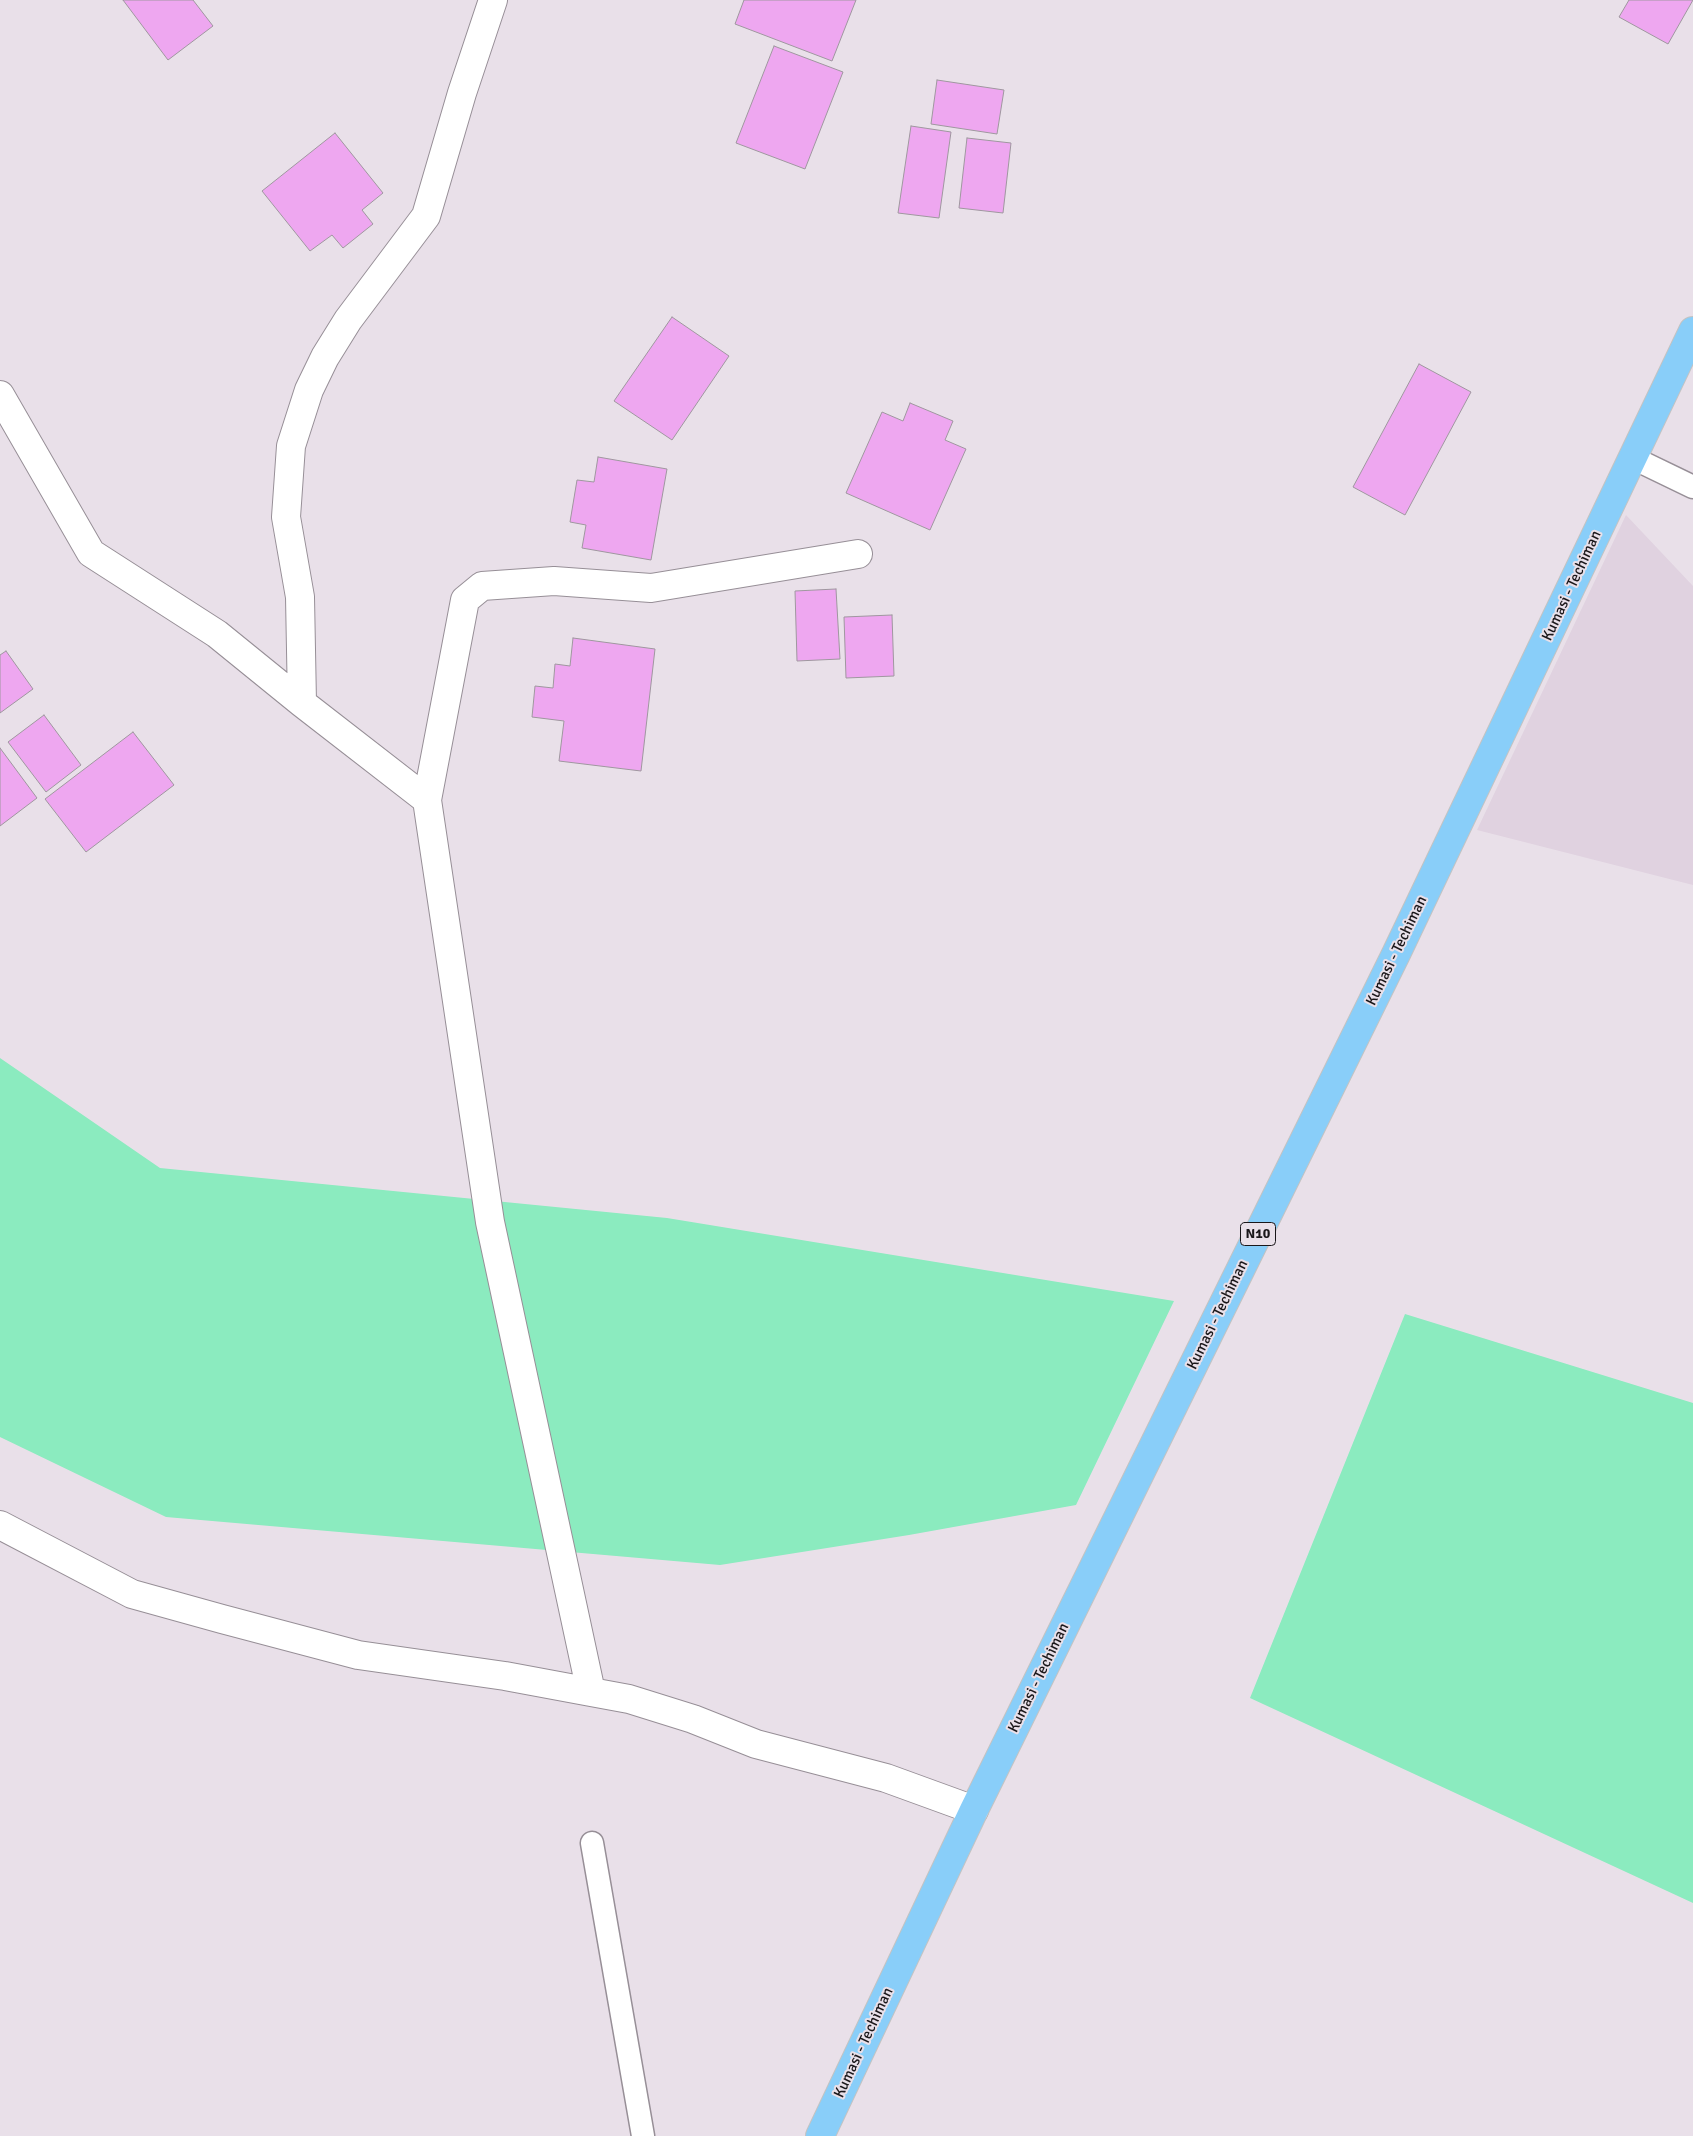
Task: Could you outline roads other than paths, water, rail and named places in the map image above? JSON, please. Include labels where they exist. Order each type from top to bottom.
[{"type":"highway","name":"Kumasi - Techiman","points":[[820,2136],[974,1810],[1396,954],[1693,330]]},
{"type":"street","points":[[302,704],[300,597],[286,517],[291,446],[309,390],[325,357],[348,320],[426,216],[462,93],[493,0]]},
{"type":"street","points":[[0,397],[91,553],[217,634],[302,704],[427,800]]},
{"type":"street","points":[[592,1692],[490,1222],[427,800],[465,600],[482,586],[554,580],[652,588],[858,554]]},
{"type":"street","points":[[0,1525],[132,1594],[222,1620],[358,1655],[504,1676],[628,1699],[693,1718],[756,1744],[886,1778],[974,1810]]},
{"type":"lane","points":[[1633,458],[1693,487]]},
{"type":"lane","points":[[592,1843],[644,2136]]}]
